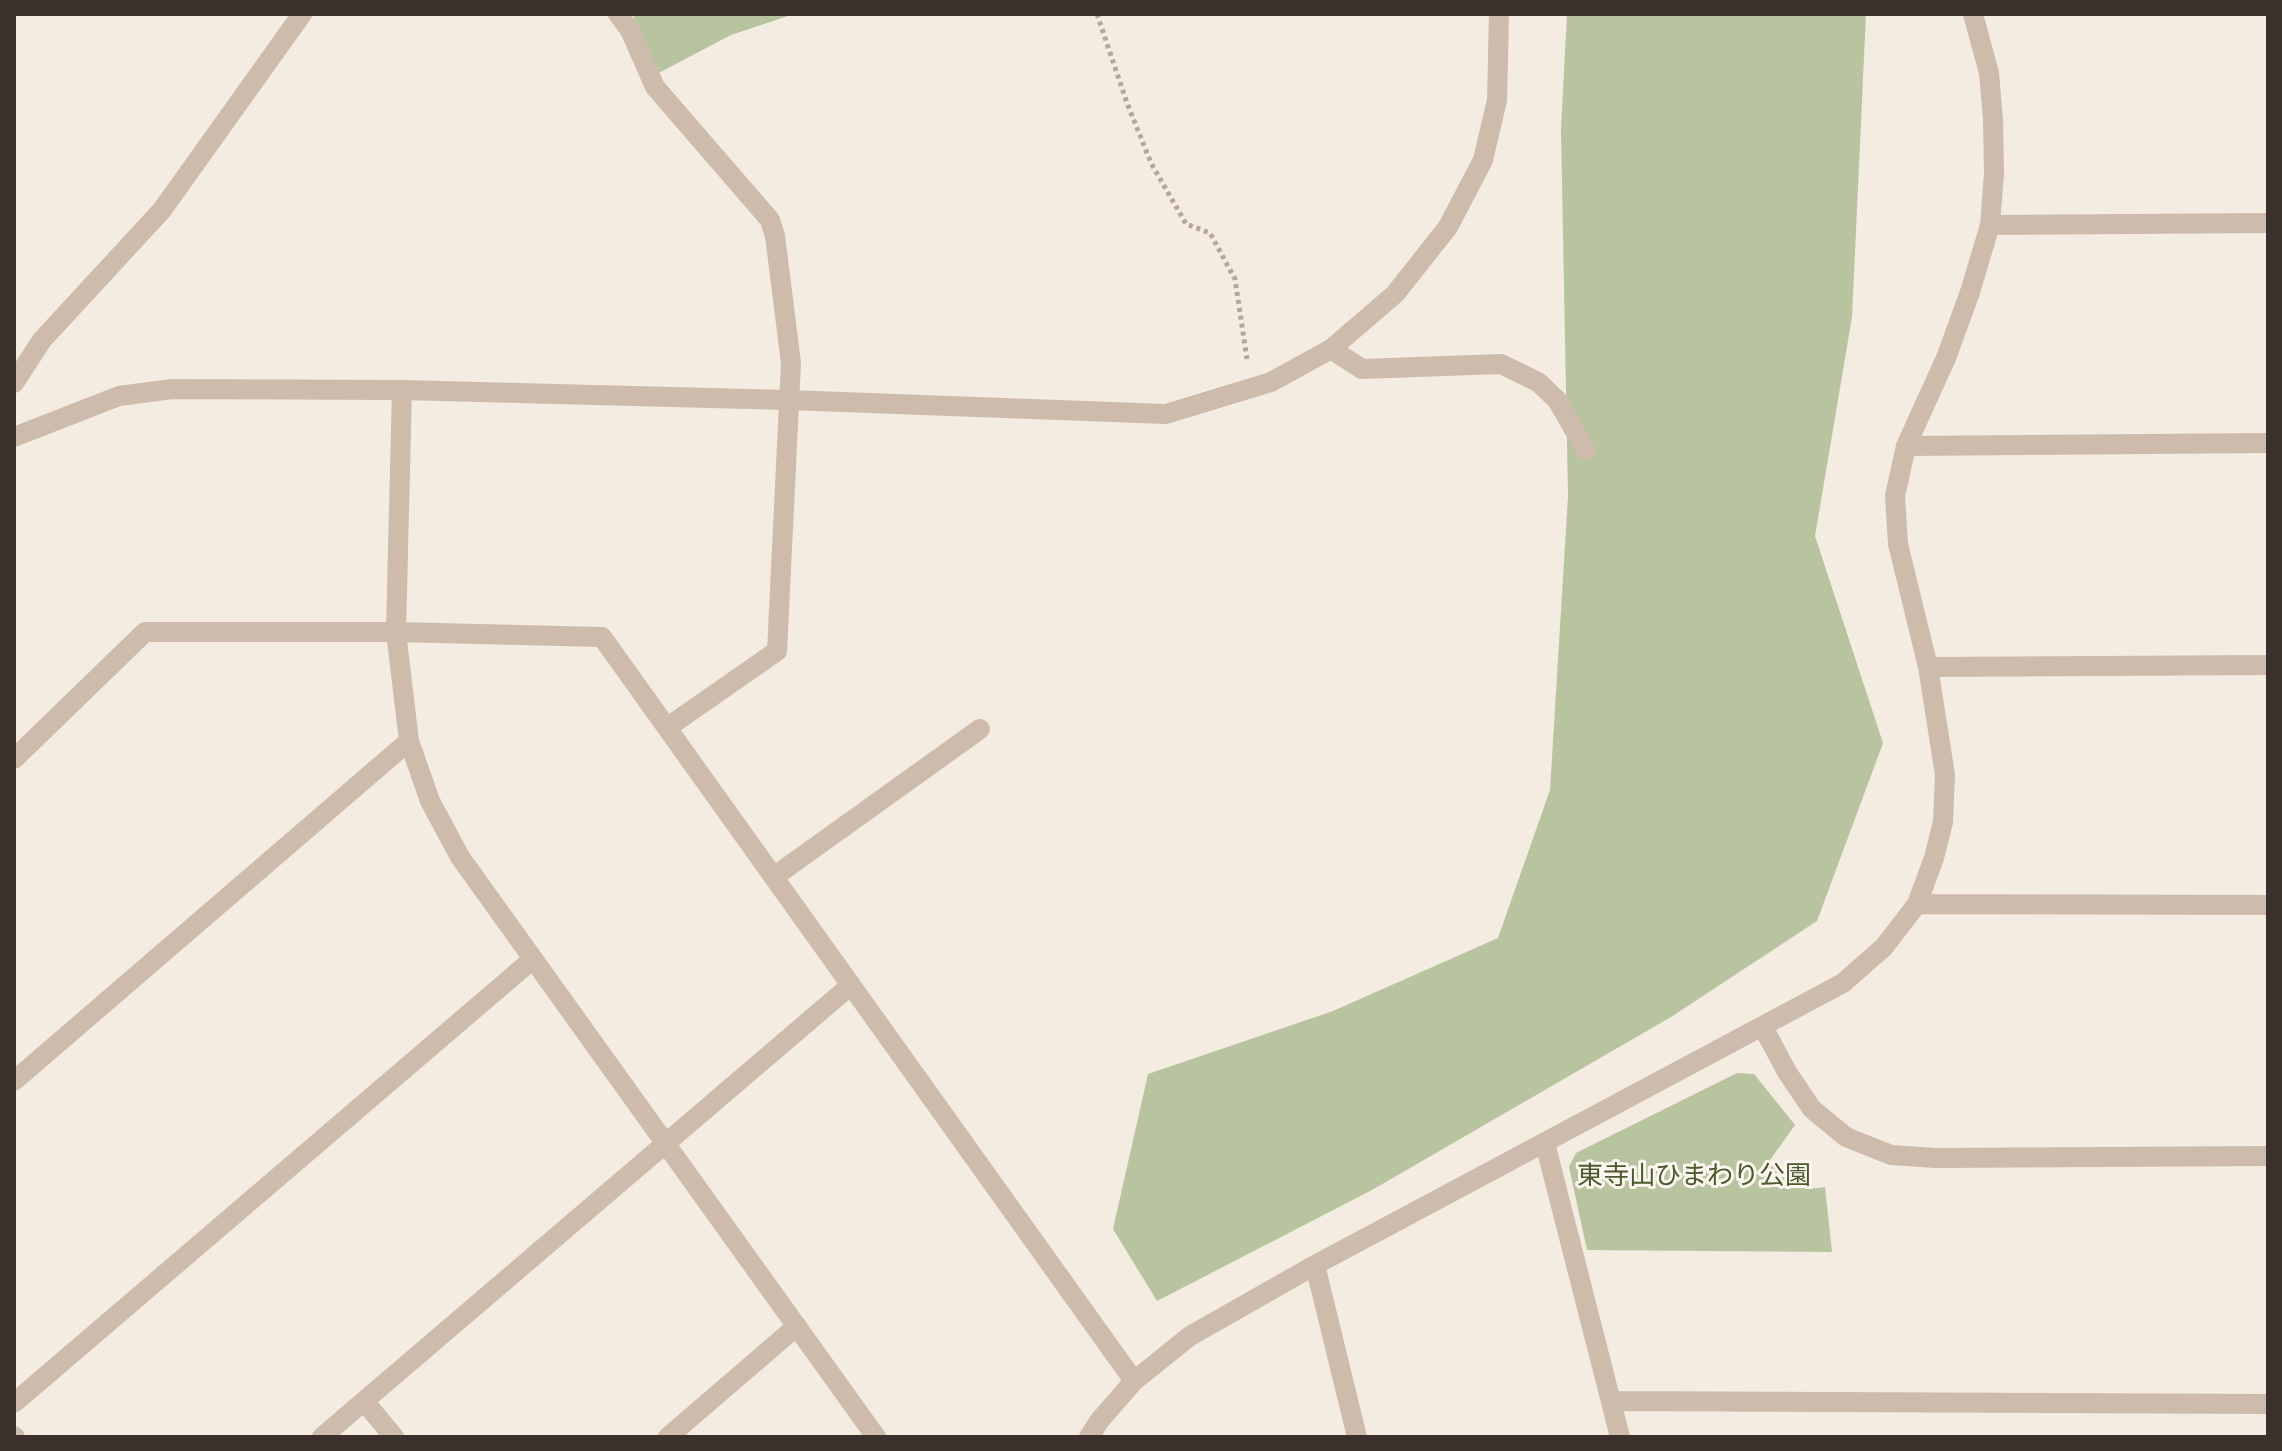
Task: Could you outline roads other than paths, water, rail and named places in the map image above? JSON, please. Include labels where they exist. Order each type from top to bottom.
[{"type":"street","points":[[14,383],[42,340],[162,210],[302,14]]},
{"type":"street","points":[[618,14],[630,30],[655,87],[770,220],[775,236],[791,363],[777,651],[668,727]]},
{"type":"street","points":[[14,437],[119,396],[172,389],[402,390],[1166,414],[1271,382],[1331,349],[1395,294],[1448,227],[1483,160],[1497,100],[1499,14]]},
{"type":"street","points":[[1089,1437],[1134,1381],[1190,1336],[1315,1265],[1843,983],[1884,947],[1917,904],[1943,822],[1945,775],[1928,667],[1898,544],[1895,496],[1906,446],[1951,345],[1990,225],[1994,173],[1993,119],[1989,73],[1973,14]]},
{"type":"street","points":[[1990,225],[2268,223]]},
{"type":"street","points":[[1331,349],[1362,369],[1501,364],[1538,382],[1557,400],[1586,450]]},
{"type":"street","points":[[402,390],[396,632],[409,741],[430,801],[460,857],[876,1437]]},
{"type":"street","points":[[1906,446],[2268,443]]},
{"type":"street","points":[[14,759],[145,632],[396,632],[602,637],[1134,1381]]},
{"type":"street","points":[[1928,667],[2268,665]]},
{"type":"street","points":[[775,876],[980,729]]},
{"type":"street","points":[[14,1081],[409,741]]},
{"type":"street","points":[[1917,904],[2268,905]]},
{"type":"street","points":[[14,1403],[533,959]]},
{"type":"street","points":[[322,1437],[851,985]]},
{"type":"street","points":[[1763,1027],[1787,1072],[1812,1109],[1846,1137],[1891,1155],[1936,1158],[2268,1156]]},
{"type":"street","points":[[1545,1143],[1620,1437]]},
{"type":"street","points":[[1315,1265],[1357,1437]]},
{"type":"street","points":[[668,1437],[797,1326]]},
{"type":"street","points":[[364,1401],[394,1437]]},
{"type":"street","points":[[1611,1401],[2268,1404]]},
{"type":"park label","name":"東寺山ひまわり公園","points":[[1694,1177]]}]
